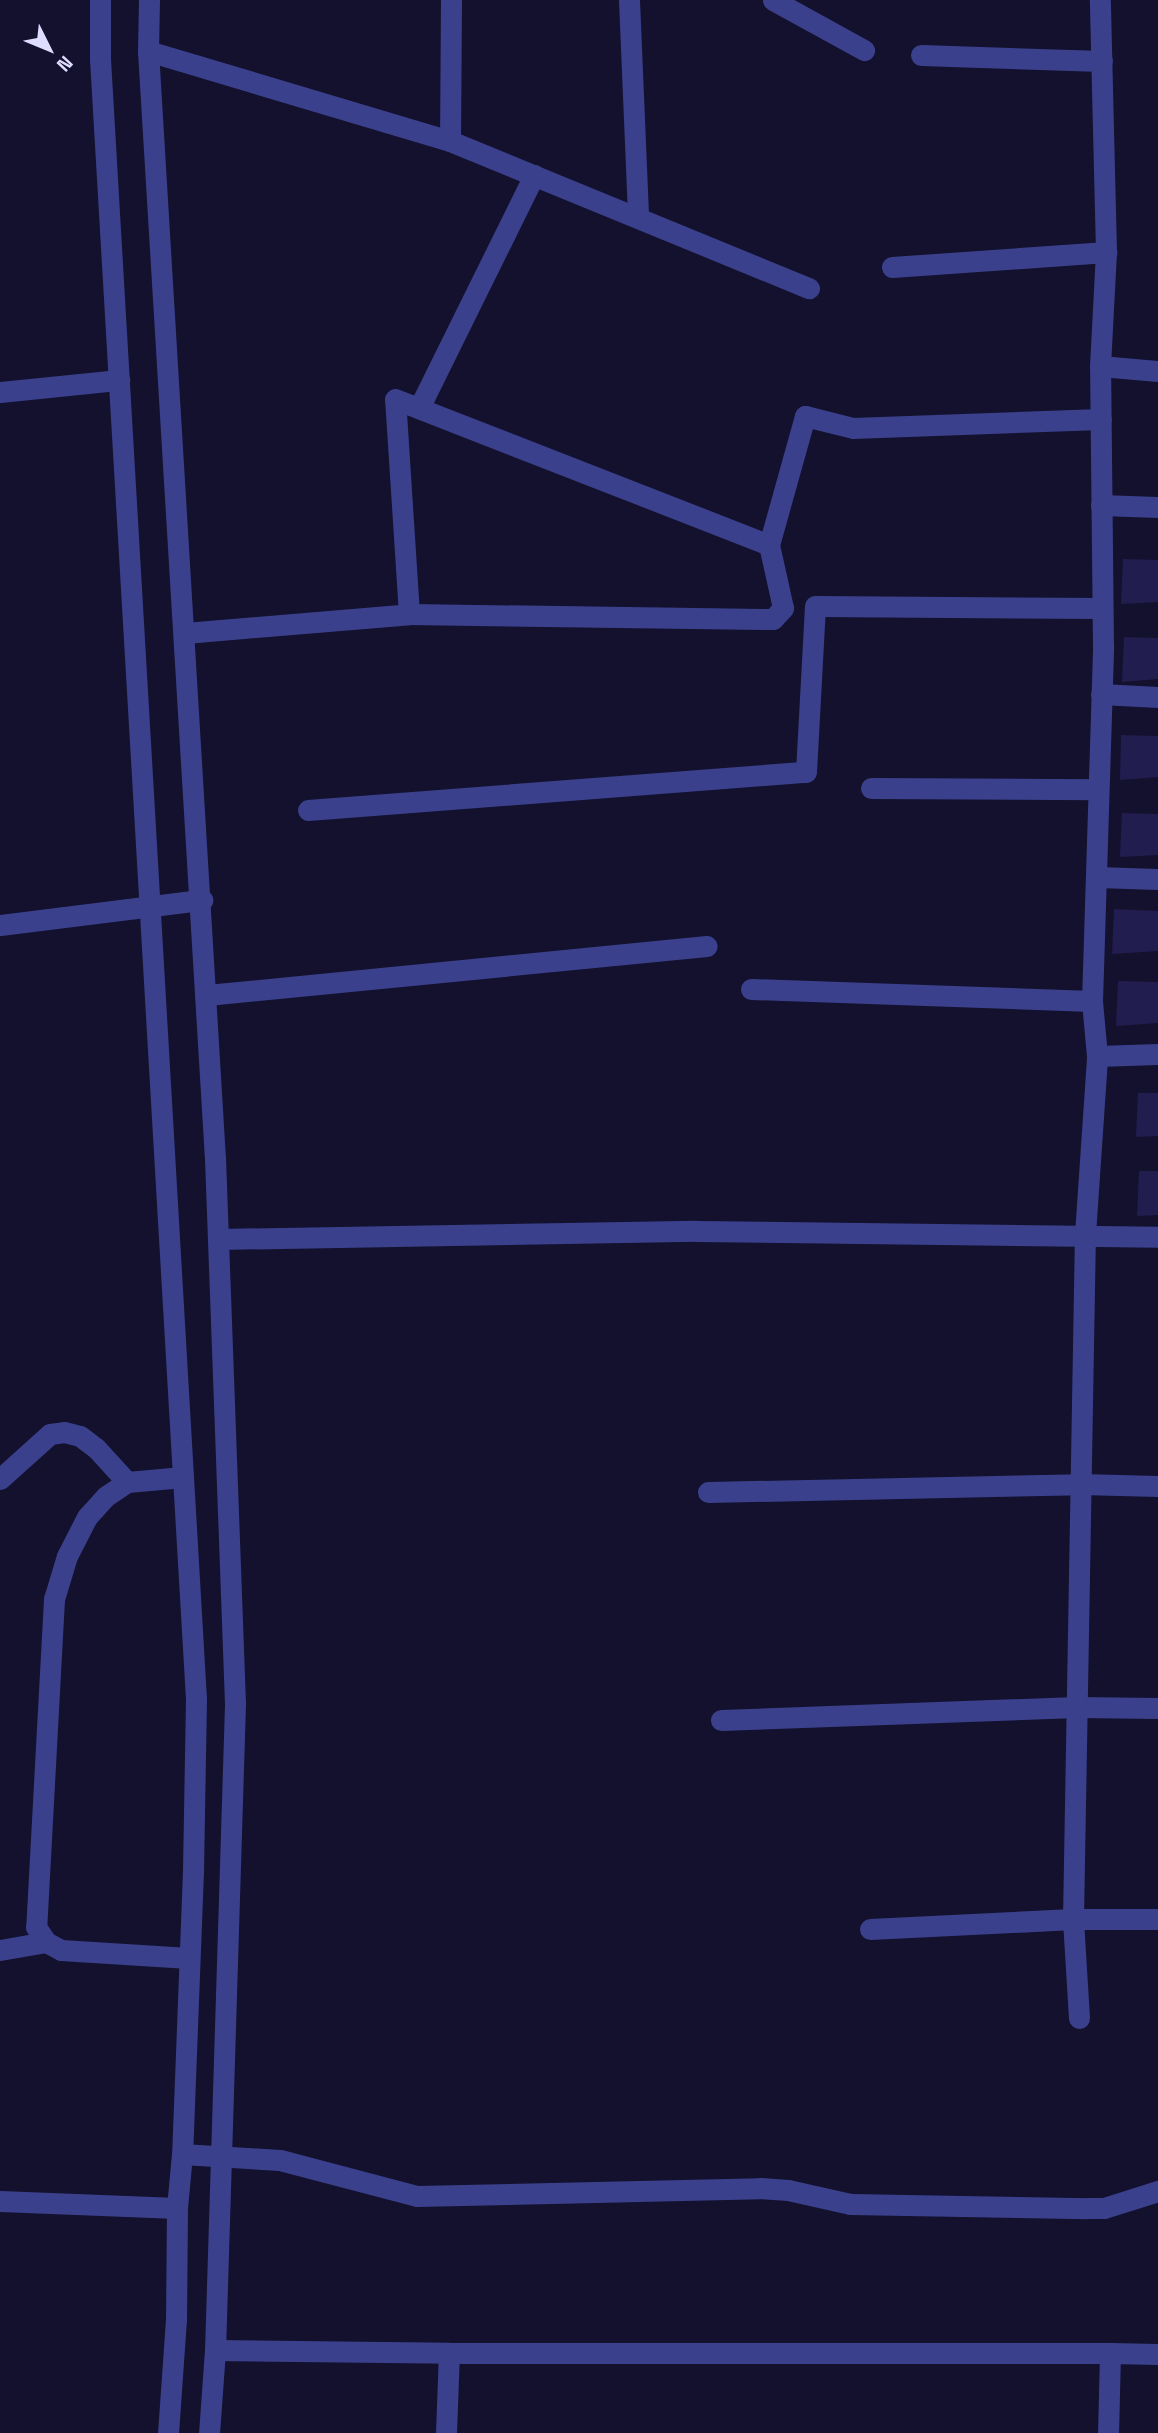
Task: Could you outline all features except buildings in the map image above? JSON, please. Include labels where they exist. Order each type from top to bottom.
[{"type":"street","points":[[100,0],[100,59],[196,1699],[190,1958],[182,2154],[177,2208],[176,2319],[168,2433]]},
{"type":"street","points":[[149,0],[148,51],[207,995],[235,1704],[215,2350],[209,2433]]},
{"type":"street","points":[[450,141],[451,0]]},
{"type":"street","points":[[629,0],[638,218]]},
{"type":"street","points":[[773,0],[864,50]]},
{"type":"street","points":[[1079,2018],[1073,1919],[1085,1234],[1097,1056],[1092,1000],[1101,694],[1100,366],[1106,252],[1100,0]]},
{"type":"street","points":[[148,51],[450,141],[809,288]]},
{"type":"street","points":[[921,55],[1101,61]]},
{"type":"street","points":[[419,408],[534,175]]},
{"type":"street","points":[[892,267],[1106,252]]},
{"type":"street","points":[[1100,366],[1158,371]]},
{"type":"street","points":[[0,392],[119,380]]},
{"type":"street","points":[[409,614],[396,399],[769,545]]},
{"type":"street","points":[[185,634],[409,614],[773,619],[783,608],[769,545],[805,416],[853,428],[1101,419]]},
{"type":"street","points":[[1101,505],[1158,507]]},
{"type":"street","points":[[308,810],[806,772],[815,606],[1102,608]]},
{"type":"street","points":[[1101,694],[1158,696]]},
{"type":"street","points":[[871,788],[1098,789]]},
{"type":"street","points":[[1097,877],[1158,879]]},
{"type":"street","points":[[0,925],[202,900]]},
{"type":"street","points":[[207,995],[706,946]]},
{"type":"street","points":[[751,989],[1092,1000]]},
{"type":"street","points":[[1097,1056],[1158,1054]]},
{"type":"street","points":[[218,1239],[696,1231],[1158,1237]]},
{"type":"street","points":[[0,1479],[50,1434],[64,1432],[80,1436],[96,1448],[127,1482]]},
{"type":"street","points":[[183,1477],[127,1482],[106,1496],[87,1517],[67,1556],[54,1599],[36,1927],[46,1942],[61,1950],[190,1958]]},
{"type":"street","points":[[708,1492],[1081,1484],[1158,1486]]},
{"type":"street","points":[[722,1720],[1077,1707],[1158,1708]]},
{"type":"street","points":[[870,1928],[1073,1919],[1158,1919]]},
{"type":"street","points":[[0,1950],[46,1942]]},
{"type":"street","points":[[182,2154],[280,2160],[417,2196],[760,2188],[788,2190],[850,2204],[1088,2208],[1115,2205],[1158,2191]]},
{"type":"street","points":[[0,2201],[177,2208]]},
{"type":"street","points":[[215,2350],[1158,2354]]},
{"type":"street","points":[[446,2433],[449,2353]]},
{"type":"street","points":[[1108,2433],[1110,2353]]}]
